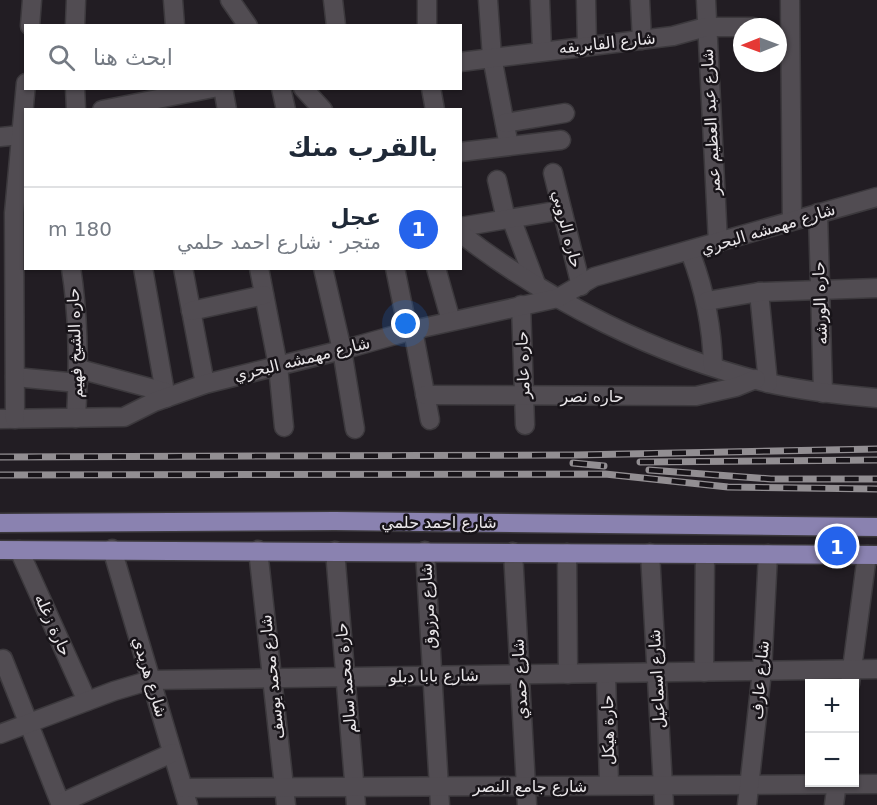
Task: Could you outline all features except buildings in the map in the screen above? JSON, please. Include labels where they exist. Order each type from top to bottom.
[{"type":"main road","name":"شارع احمد حلمي","points":[[0,523],[334,521],[877,527]]},
{"type":"main road","name":"شارع احمد حلمي","points":[[0,550],[872,555]]},
{"type":"street","points":[[30,24],[32,0]]},
{"type":"street","points":[[75,24],[76,0]]},
{"type":"street","points":[[173,0],[175,24]]},
{"type":"street","points":[[232,0],[244,24]]},
{"type":"street","points":[[333,0],[336,24]]},
{"type":"street","points":[[427,0],[427,24]]},
{"type":"street","points":[[488,0],[492,57],[509,146]]},
{"type":"street","points":[[540,0],[542,50]]},
{"type":"street","points":[[586,0],[587,46]]},
{"type":"street","points":[[640,0],[642,40]]},
{"type":"street","name":"شارع عبد العظيم عمر","points":[[706,0],[718,243]]},
{"type":"street","points":[[786,18],[790,0]]},
{"type":"street","name":"شارع الفابريقه","points":[[462,62],[542,50],[673,36],[706,27],[733,27]]},
{"type":"street","points":[[786,72],[792,220]]},
{"type":"street","points":[[24,108],[25,90]]},
{"type":"street","points":[[75,90],[76,108]]},
{"type":"street","points":[[122,107],[151,105],[178,92],[196,90]]},
{"type":"street","points":[[223,90],[227,108]]},
{"type":"street","points":[[281,90],[286,108]]},
{"type":"street","points":[[305,90],[321,108]]},
{"type":"street","points":[[431,90],[435,108]]},
{"type":"street","points":[[8,419],[15,377],[8,356],[20,212],[24,113]]},
{"type":"street","points":[[505,123],[565,113]]},
{"type":"street","points":[[0,137],[23,129]]},
{"type":"street","points":[[462,152],[561,140]]},
{"type":"street","name":"حاره الروبي","points":[[553,173],[581,286]]},
{"type":"street","points":[[496,180],[509,219],[536,284]]},
{"type":"street","name":"شارع مهمشه البحري","points":[[8,419],[124,417],[166,395],[342,351],[410,330],[558,298],[594,277],[690,252],[792,220],[877,197]]},
{"type":"street","points":[[462,227],[562,210]]},
{"type":"street","name":"حاره الورشه","points":[[818,213],[823,393]]},
{"type":"street","points":[[462,234],[558,298],[640,338],[713,366],[762,381],[823,393],[877,398]]},
{"type":"street","points":[[690,252],[706,301],[712,333],[713,366]]},
{"type":"street","name":"حاره الشيخ فهيم","points":[[71,270],[77,313],[79,376],[76,418]]},
{"type":"street","points":[[15,377],[79,376],[166,395],[143,270]]},
{"type":"street","points":[[183,270],[205,384]]},
{"type":"street","points":[[259,270],[278,366],[284,427]]},
{"type":"street","points":[[323,270],[342,351],[355,429]]},
{"type":"street","points":[[395,270],[430,420]]},
{"type":"street","points":[[437,270],[451,321]]},
{"type":"street","points":[[706,301],[759,292],[877,288]]},
{"type":"street","points":[[759,292],[762,381]]},
{"type":"street","points":[[191,311],[264,295]]},
{"type":"street","name":"حاره عامر","points":[[521,305],[525,425]]},
{"type":"street","name":"حاره نصر","points":[[425,394],[696,396],[762,381]]},
{"type":"street","name":"شارع هريدي","points":[[112,549],[185,796]]},
{"type":"street","name":"حارة زغله","points":[[19,550],[87,701]]},
{"type":"street","name":"شارع محمد يوسف","points":[[258,550],[285,796]]},
{"type":"street","name":"حارة محمد سالم","points":[[335,551],[356,796]]},
{"type":"street","name":"شارع مرزوق","points":[[425,551],[440,805]]},
{"type":"street","name":"شارع حمدي","points":[[513,552],[527,805]]},
{"type":"street","points":[[567,553],[568,674]]},
{"type":"street","name":"شارع اسماعيل","points":[[650,553],[664,805]]},
{"type":"street","points":[[704,672],[705,554]]},
{"type":"street","name":"شارع عارف","points":[[747,805],[762,671],[768,554]]},
{"type":"street","points":[[851,677],[872,555]]},
{"type":"street","points":[[3,659],[61,804],[172,753]]},
{"type":"street","name":"شارع بابا دبلو","points":[[0,734],[151,680],[762,671],[851,677],[877,669]]},
{"type":"street","name":"حارة هيكل","points":[[606,674],[609,785]]},
{"type":"street","name":"شارع جامع النصر","points":[[185,796],[356,796],[439,786],[805,784]]},
{"type":"street","name":"شارع جامع النصر","points":[[859,784],[877,784]]},
{"type":"street","points":[[834,805],[837,787]]},
{"type":"railway","points":[[0,457],[576,455],[877,449]]},
{"type":"railway","points":[[640,462],[877,460]]},
{"type":"railway","points":[[573,463],[604,466]]},
{"type":"railway","points":[[649,470],[771,479],[877,479]]},
{"type":"railway","points":[[0,475],[605,474],[728,487],[877,489]]},
{"type":"place","name":"عجل","points":[[837,546]]}]
